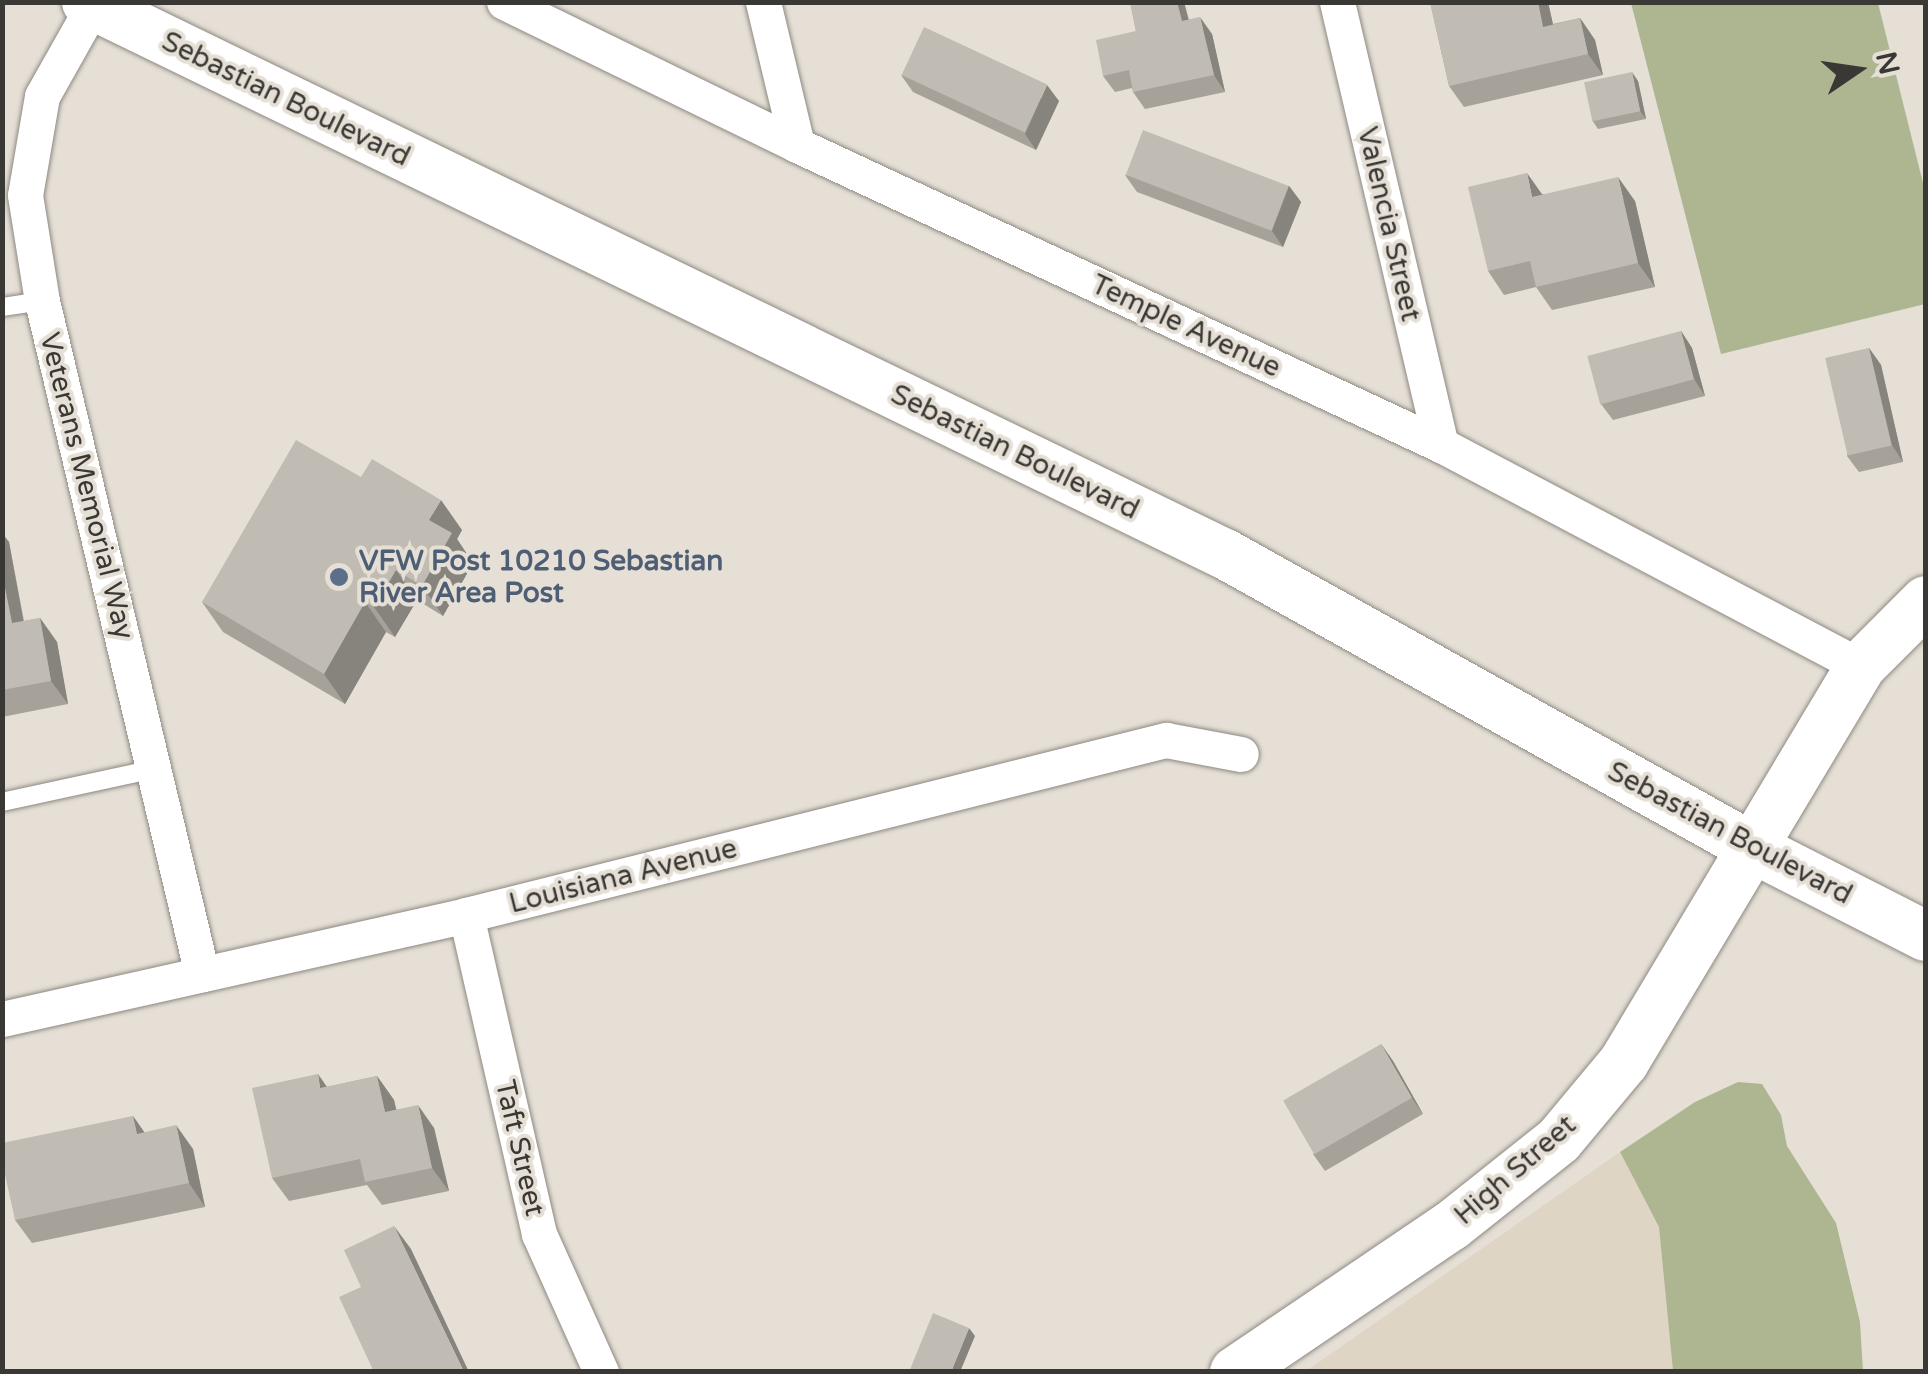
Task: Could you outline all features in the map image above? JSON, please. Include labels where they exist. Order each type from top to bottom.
[{"type":"main road","name":"Sebastian Boulevard","points":[[92,4],[1225,554],[1753,848],[1926,936]]},
{"type":"main road","points":[[1753,848],[1861,666],[1926,601]]},
{"type":"main road","name":"High Street","points":[[1235,1372],[1451,1226],[1558,1140],[1624,1062],[1753,848]]},
{"type":"street","name":"Temple Avenue","points":[[504,2],[797,146],[1441,444],[1861,666]]},
{"type":"street","points":[[764,2],[797,146]]},
{"type":"street","name":"Valencia Street","points":[[1337,2],[1441,444]]},
{"type":"street","name":"Veterans Memorial Way","points":[[92,4],[42,96],[25,196],[42,300],[202,974]]},
{"type":"street","name":"Louisiana Avenue","points":[[2,1019],[466,915],[1166,740],[1241,754]]},
{"type":"street","name":"Taft Street","points":[[466,915],[540,1234],[601,1372]]},
{"type":"lane","points":[[2,307],[42,300]]},
{"type":"lane","points":[[2,802],[155,769]]},
{"type":"shaded area","points":[[1620,1152],[1659,1227],[1673,1371],[1305,1372]]},
{"type":"green space","points":[[1631,3],[1878,3],[1925,191],[1925,304],[1721,354]]},
{"type":"green space","points":[[1738,1082],[1762,1084],[1781,1115],[1787,1146],[1836,1223],[1860,1322],[1863,1371],[1673,1371],[1659,1227],[1620,1152],[1695,1102]]},
{"type":"building","points":[[1130,2],[1177,2],[1182,21],[1200,17],[1214,75],[1133,92],[1129,70],[1103,76],[1096,40],[1136,31]]},
{"type":"building","points":[[1430,2],[1538,2],[1543,27],[1580,18],[1588,54],[1449,86]]},
{"type":"building","points":[[924,27],[1047,84],[1025,133],[902,75]]},
{"type":"building","points":[[1632,72],[1640,111],[1592,121],[1584,82]]},
{"type":"building","points":[[1143,130],[1289,186],[1271,231],[1126,175]]},
{"type":"building","points":[[1527,173],[1532,197],[1618,177],[1638,263],[1536,287],[1530,261],[1488,271],[1468,187]]},
{"type":"building","points":[[1681,331],[1694,379],[1600,404],[1587,356]]},
{"type":"building","points":[[1869,348],[1891,445],[1848,456],[1825,358]]},
{"type":"building","points":[[296,440],[361,477],[372,459],[441,500],[429,520],[452,533],[422,586],[396,570],[374,607],[365,602],[324,674],[202,602]]},
{"type":"building","points":[[2,573],[12,623],[40,618],[51,681],[2,690]]},
{"type":"building","points":[[1381,1044],[1412,1098],[1314,1154],[1283,1100]]},
{"type":"building","points":[[318,1074],[320,1088],[377,1076],[385,1112],[418,1105],[432,1168],[365,1182],[360,1159],[272,1178],[252,1088]]},
{"type":"building","points":[[133,1116],[137,1134],[176,1125],[189,1183],[15,1220],[2,1143]]},
{"type":"building","points":[[394,1226],[464,1372],[374,1372],[339,1297],[361,1287],[344,1250]]},
{"type":"building","points":[[933,1313],[969,1328],[951,1372],[909,1372]]},
{"type":"place","name":"VFW Post 10210 Sebastian River Area Post","points":[[339,577]]}]
